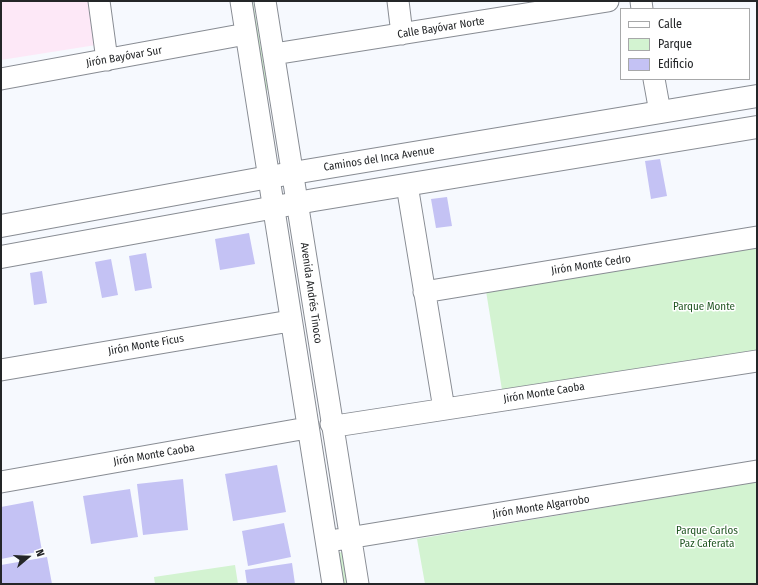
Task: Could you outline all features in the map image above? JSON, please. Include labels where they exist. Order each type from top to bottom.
[{"type":"main road","name":"Caminos del Inca Avenue","points":[[1,226],[269,177],[757,96]]},
{"type":"main road","points":[[1,257],[297,203],[757,127]]},
{"type":"street","points":[[99,1],[107,60]]},
{"type":"street","points":[[241,1],[274,207],[290,321],[333,584]]},
{"type":"street","name":"Avenida Andrés Tinoco","points":[[265,1],[331,424],[358,584]]},
{"type":"street","points":[[398,1],[402,34]]},
{"type":"street","name":"Calle Bayóvar Norte","points":[[274,54],[608,1]]},
{"type":"street","name":"Jirón Bayóvar Sur","points":[[1,79],[246,34]]},
{"type":"street","points":[[654,80],[660,112]]},
{"type":"street","points":[[407,185],[444,409]]},
{"type":"street","name":"Jirón Monte Cedro","points":[[424,292],[757,237]]},
{"type":"street","name":"Jirón Monte Ficus","points":[[1,370],[290,321]]},
{"type":"street","name":"Jirón Monte Caoba","points":[[331,424],[342,425],[757,361]]},
{"type":"street","name":"Jirón Monte Caoba","points":[[1,482],[307,428]]},
{"type":"street","name":"Jirón Monte Algarrobo","points":[[326,542],[757,471]]},
{"type":"shaded area","points":[[1,1],[89,1],[96,45],[1,60]]},
{"type":"green space","points":[[245,1],[253,1],[268,90],[260,92]]},
{"type":"green space","name":"Parque Monte","points":[[757,245],[757,352],[502,390],[486,291]]},
{"type":"green space","name":"Parque Carlos Paz Caferata","points":[[757,482],[757,584],[425,584],[417,539]]},
{"type":"green space","points":[[350,551],[356,584],[334,584],[329,554]]},
{"type":"green space","points":[[235,565],[238,584],[155,584],[154,577]]},
{"type":"building","points":[[660,159],[667,196],[651,199],[645,161]]},
{"type":"building","points":[[447,197],[452,226],[436,228],[431,199]]},
{"type":"building","points":[[249,233],[255,264],[220,270],[215,239]]},
{"type":"building","points":[[146,253],[152,288],[135,291],[129,256]]},
{"type":"building","points":[[111,259],[118,295],[102,298],[95,262]]},
{"type":"building","points":[[42,271],[47,303],[34,305],[30,273]]},
{"type":"building","points":[[277,465],[286,512],[233,521],[225,474]]},
{"type":"building","points":[[183,479],[188,530],[143,535],[137,484]]},
{"type":"building","points":[[130,489],[138,537],[91,544],[83,496]]},
{"type":"building","points":[[33,501],[42,551],[1,559],[1,507]]},
{"type":"building","points":[[284,523],[291,557],[248,566],[242,531]]},
{"type":"building","points":[[47,557],[52,584],[1,584],[1,565]]},
{"type":"building","points":[[292,563],[295,584],[247,584],[245,570]]}]
